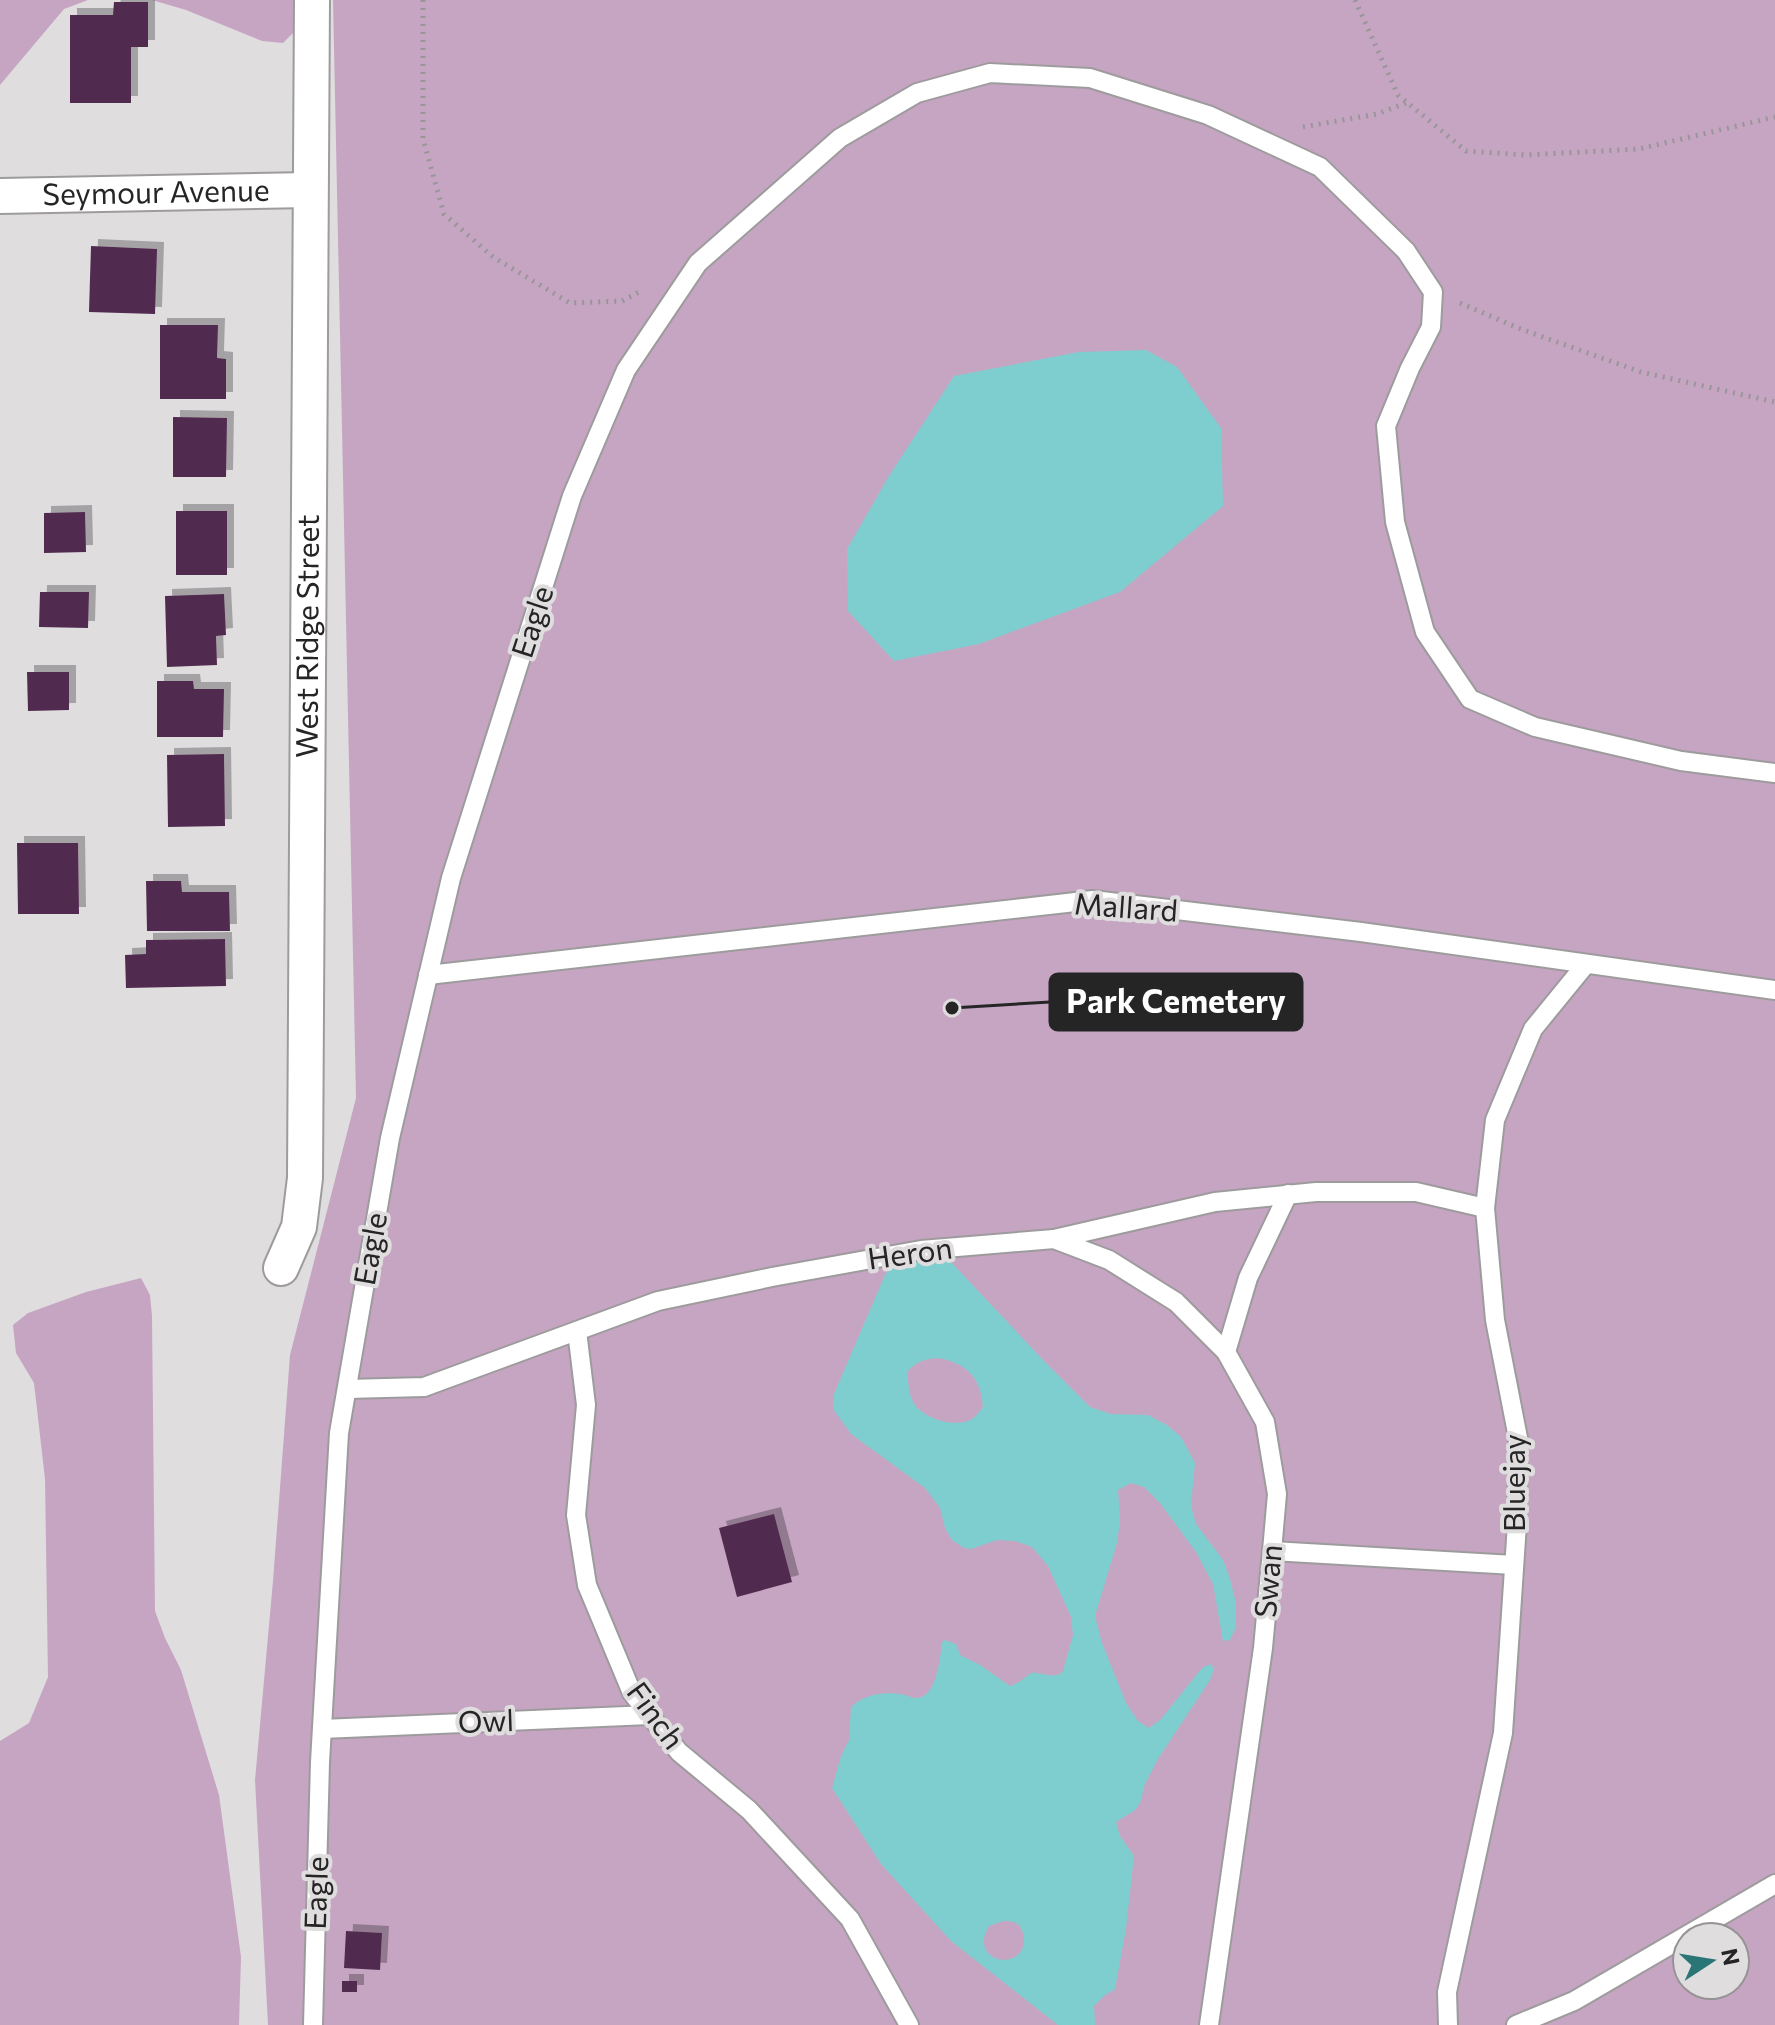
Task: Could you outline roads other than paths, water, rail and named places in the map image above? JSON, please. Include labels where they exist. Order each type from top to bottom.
[{"type":"street","name":"West Ridge Street","points":[[281,1268],[299,1227],[305,1178],[312,0]]},
{"type":"street","name":"Seymour Avenue","points":[[0,196],[310,190]]},
{"type":"lane","name":"Eagle","points":[[313,2025],[322,1729],[339,1433],[390,1138],[451,878],[572,496],[626,370],[698,263],[840,138],[917,93],[990,73],[1090,78],[1208,115],[1320,167],[1406,251],[1433,292],[1431,327],[1386,426],[1387,440],[1395,522],[1425,632],[1470,699],[1535,727],[1681,761],[1775,773]]},
{"type":"lane","name":"Mallard","points":[[428,975],[1093,900],[1361,932],[1775,990]]},
{"type":"lane","name":"Bluejay","points":[[1448,2025],[1447,1992],[1503,1733],[1514,1565],[1518,1438],[1495,1320],[1485,1208],[1495,1120],[1533,1029],[1586,964]]},
{"type":"lane","name":"Heron","points":[[347,1389],[424,1387],[658,1301],[921,1250],[1054,1239],[1215,1202],[1316,1192],[1416,1192],[1485,1208]]},
{"type":"lane","points":[[1226,1352],[1248,1278],[1288,1194]]},
{"type":"lane","name":"Swan","points":[[1054,1239],[1109,1260],[1176,1302],[1226,1352],[1265,1422],[1277,1494],[1263,1648],[1209,2025]]},
{"type":"lane","name":"Finch","points":[[577,1331],[586,1405],[576,1515],[587,1585],[632,1693],[679,1752],[749,1810],[850,1919],[909,2025]]},
{"type":"lane","points":[[1272,1551],[1514,1565]]},
{"type":"lane","name":"Owl","points":[[322,1729],[650,1715]]},
{"type":"lane","points":[[1516,2025],[1574,2001],[1775,1884]]},
{"type":"water","points":[[1146,350],[1177,367],[1221,428],[1223,506],[1120,592],[979,644],[894,661],[848,611],[847,549],[889,476],[954,376],[1079,352]]},
{"type":"water","points":[[950,1261],[1090,1407],[1111,1414],[1148,1415],[1181,1437],[1195,1463],[1191,1505],[1196,1524],[1223,1560],[1230,1579],[1236,1603],[1236,1627],[1230,1640],[1223,1641],[1213,1584],[1196,1552],[1160,1503],[1144,1487],[1131,1483],[1118,1490],[1120,1521],[1117,1543],[1095,1616],[1102,1643],[1126,1703],[1138,1721],[1149,1728],[1161,1719],[1202,1668],[1211,1664],[1214,1669],[1210,1680],[1158,1759],[1145,1784],[1140,1803],[1116,1822],[1120,1836],[1134,1856],[1126,1929],[1115,1989],[1094,2006],[1095,2025],[1058,2025],[951,1941],[881,1864],[832,1788],[849,1740],[851,1707],[876,1695],[924,1696],[933,1684],[944,1640],[956,1644],[960,1655],[1010,1686],[1031,1673],[1060,1674],[1073,1635],[1071,1617],[1048,1566],[1032,1547],[1015,1541],[997,1540],[971,1549],[952,1540],[940,1508],[925,1488],[851,1434],[833,1409],[834,1394],[885,1275],[896,1262]],"holes":[[[938,1358],[964,1368],[976,1380],[983,1407],[970,1420],[955,1423],[938,1420],[923,1413],[913,1402],[908,1371],[922,1361]],[[1003,1921],[1016,1923],[1023,1933],[1020,1953],[1005,1960],[990,1955],[984,1938],[989,1926]]]},
{"type":"place","name":"Park Cemetery","points":[[952,1008]]}]
